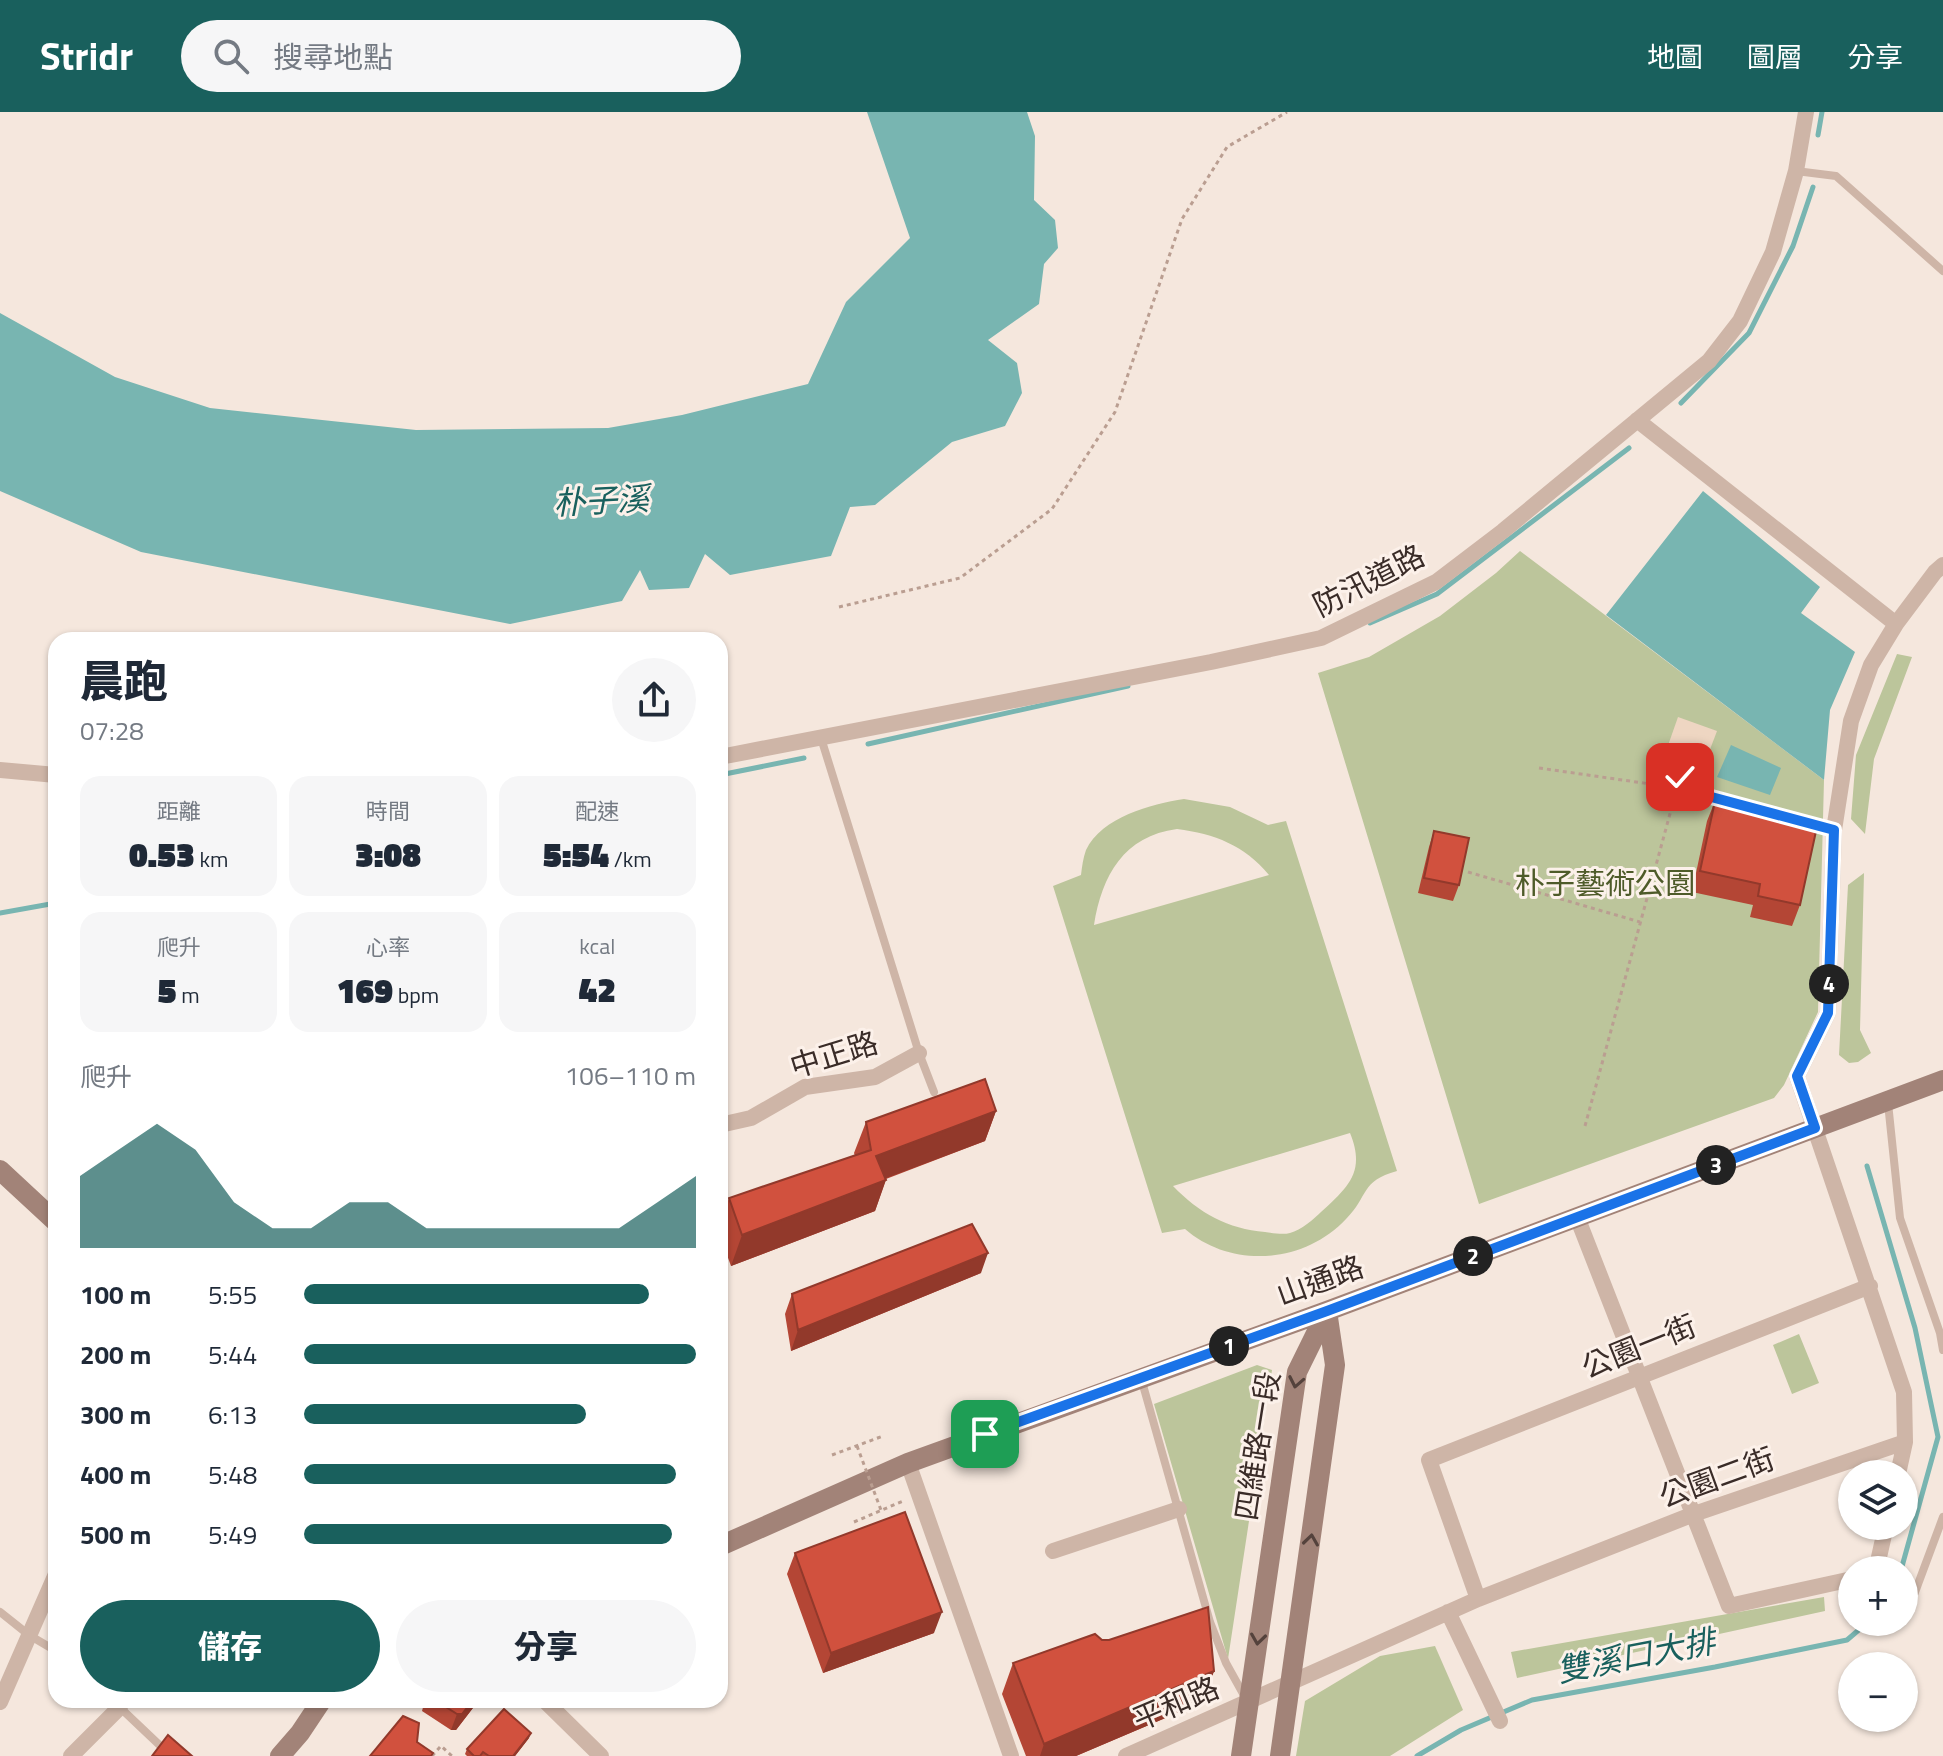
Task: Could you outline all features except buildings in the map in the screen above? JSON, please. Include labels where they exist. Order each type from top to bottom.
[{"type":"main road","name":"山通路","points":[[728,1542],[908,1463],[1327,1311],[1943,1080]]},
{"type":"main road","points":[[0,1170],[48,1215]]},
{"type":"main road","points":[[1280,1756],[1335,1365],[1327,1311]]},
{"type":"main road","name":"四維路一段","points":[[1241,1756],[1297,1372],[1327,1311]]},
{"type":"main road","points":[[280,1756],[317,1708]]},
{"type":"street","name":"防汛道路","points":[[728,755],[1321,638],[1436,582],[1503,531],[1709,361],[1740,321],[1773,252],[1796,171],[1806,112]]},
{"type":"street","points":[[1637,420],[1896,624]]},
{"type":"street","points":[[1901,1460],[1905,1442],[1904,1392],[1797,1076],[1828,1013],[1834,830],[1851,721],[1871,665],[1896,624],[1943,565]]},
{"type":"street","points":[[0,770],[48,774]]},
{"type":"street","name":"中正路","points":[[728,1123],[751,1118],[805,1087],[875,1077],[919,1053]]},
{"type":"street","points":[[1577,1217],[1729,1606],[1838,1582]]},
{"type":"street","name":"公園一街","points":[[1478,1599],[1429,1460],[1870,1286]]},
{"type":"street","name":"公園二街","points":[[1248,1703],[1478,1599],[1694,1514],[1905,1442]]},
{"type":"street","points":[[908,1463],[1011,1756]]},
{"type":"street","points":[[1053,1551],[1179,1509]]},
{"type":"street","points":[[0,1702],[48,1592]]},
{"type":"street","points":[[1448,1612],[1500,1721]]},
{"type":"street","name":"平和路","points":[[1126,1756],[1248,1703]]},
{"type":"street","points":[[71,1756],[113,1708]]},
{"type":"street","points":[[552,1708],[601,1756]]},
{"type":"lane","points":[[1796,171],[1836,176],[1943,271]]},
{"type":"lane","points":[[821,738],[919,1053],[934,1092]]},
{"type":"lane","points":[[1888,1101],[1900,1218],[1940,1333],[1943,1350]]},
{"type":"lane","points":[[1140,1378],[1179,1509],[1203,1624],[1248,1703]]},
{"type":"lane","points":[[1918,1584],[1943,1517]]},
{"type":"lane","points":[[0,1612],[48,1646]]},
{"type":"lane","points":[[120,1708],[171,1756]]},
{"type":"path","points":[[839,607],[960,578],[1052,509],[1115,412],[1182,219],[1227,147],[1287,112]]},
{"type":"path","points":[[1585,1126],[1680,777],[1687,762]]},
{"type":"path","points":[[1539,768],[1678,788],[1763,811]]},
{"type":"path","points":[[1468,872],[1640,922]]},
{"type":"path","points":[[832,1455],[883,1436]]},
{"type":"path","points":[[857,1446],[881,1510]]},
{"type":"path","points":[[854,1522],[903,1501]]},
{"type":"path","points":[[432,1756],[441,1746],[452,1756]]},
{"type":"green space","name":"朴子藝術公園","points":[[1520,551],[1824,780],[1818,1012],[1784,1085],[1774,1098],[1479,1204],[1318,673],[1369,657],[1440,616]]},
{"type":"green space","points":[[1897,654],[1912,657],[1874,759],[1865,834],[1851,819],[1856,755]]},
{"type":"green space","points":[[1184,799],[1230,807],[1268,825],[1286,821],[1397,1171],[1377,1179],[1353,1211],[1329,1234],[1289,1252],[1267,1256],[1245,1255],[1203,1242],[1185,1229],[1162,1233],[1053,886],[1081,875],[1086,850],[1103,829],[1129,814]],"holes":[[[1177,829],[1228,843],[1249,856],[1269,875],[1094,925],[1103,890],[1119,861],[1143,840]],[[1350,1133],[1356,1158],[1352,1178],[1315,1218],[1290,1233],[1251,1230],[1226,1223],[1204,1212],[1173,1186]]]},
{"type":"green space","points":[[1864,873],[1860,1030],[1871,1053],[1858,1062],[1849,1063],[1839,1055],[1848,885]]},
{"type":"green space","points":[[1799,1334],[1819,1383],[1792,1394],[1773,1345]]},
{"type":"green space","points":[[1257,1365],[1272,1370],[1228,1659],[1154,1404]]},
{"type":"green space","points":[[1824,1597],[1825,1611],[1517,1678],[1511,1652]]},
{"type":"green space","points":[[1435,1646],[1463,1710],[1390,1756],[1296,1756],[1305,1701],[1380,1656]]},
{"type":"shaded area","points":[[1678,717],[1717,731],[1703,768],[1665,754]]},
{"type":"water","name":"朴子溪","points":[[867,112],[1027,112],[1035,136],[1034,200],[1055,220],[1058,248],[1044,264],[1039,304],[988,340],[1017,363],[1022,393],[1005,426],[952,442],[875,505],[850,507],[831,556],[730,575],[705,554],[689,588],[649,590],[640,570],[622,601],[510,624],[141,552],[0,491],[0,313],[115,377],[210,408],[416,430],[608,428],[682,415],[808,384],[846,302],[910,238]]},
{"type":"water","points":[[1703,491],[1820,587],[1801,613],[1855,652],[1830,710],[1824,780],[1606,615]]},
{"type":"water","points":[[1731,745],[1781,768],[1770,795],[1717,777]]},
{"type":"waterway","points":[[1818,135],[1822,112]]},
{"type":"waterway","points":[[1681,403],[1749,333],[1793,246],[1813,187]]},
{"type":"waterway","points":[[1370,623],[1437,594],[1629,448]]},
{"type":"waterway","points":[[868,744],[1128,686]]},
{"type":"waterway","points":[[728,773],[804,758]]},
{"type":"waterway","points":[[0,913],[48,904]]},
{"type":"waterway","name":"雙溪口大排","points":[[1867,1166],[1915,1328],[1938,1437],[1905,1556]]},
{"type":"waterway","name":"雙溪口大排","points":[[1417,1756],[1461,1730],[1532,1700],[1715,1667],[1847,1640],[1852,1636]]},
{"type":"route","points":[[985,1434],[1327,1311],[1815,1128],[1797,1076],[1828,1013],[1834,830],[1678,788],[1680,777]]}]
